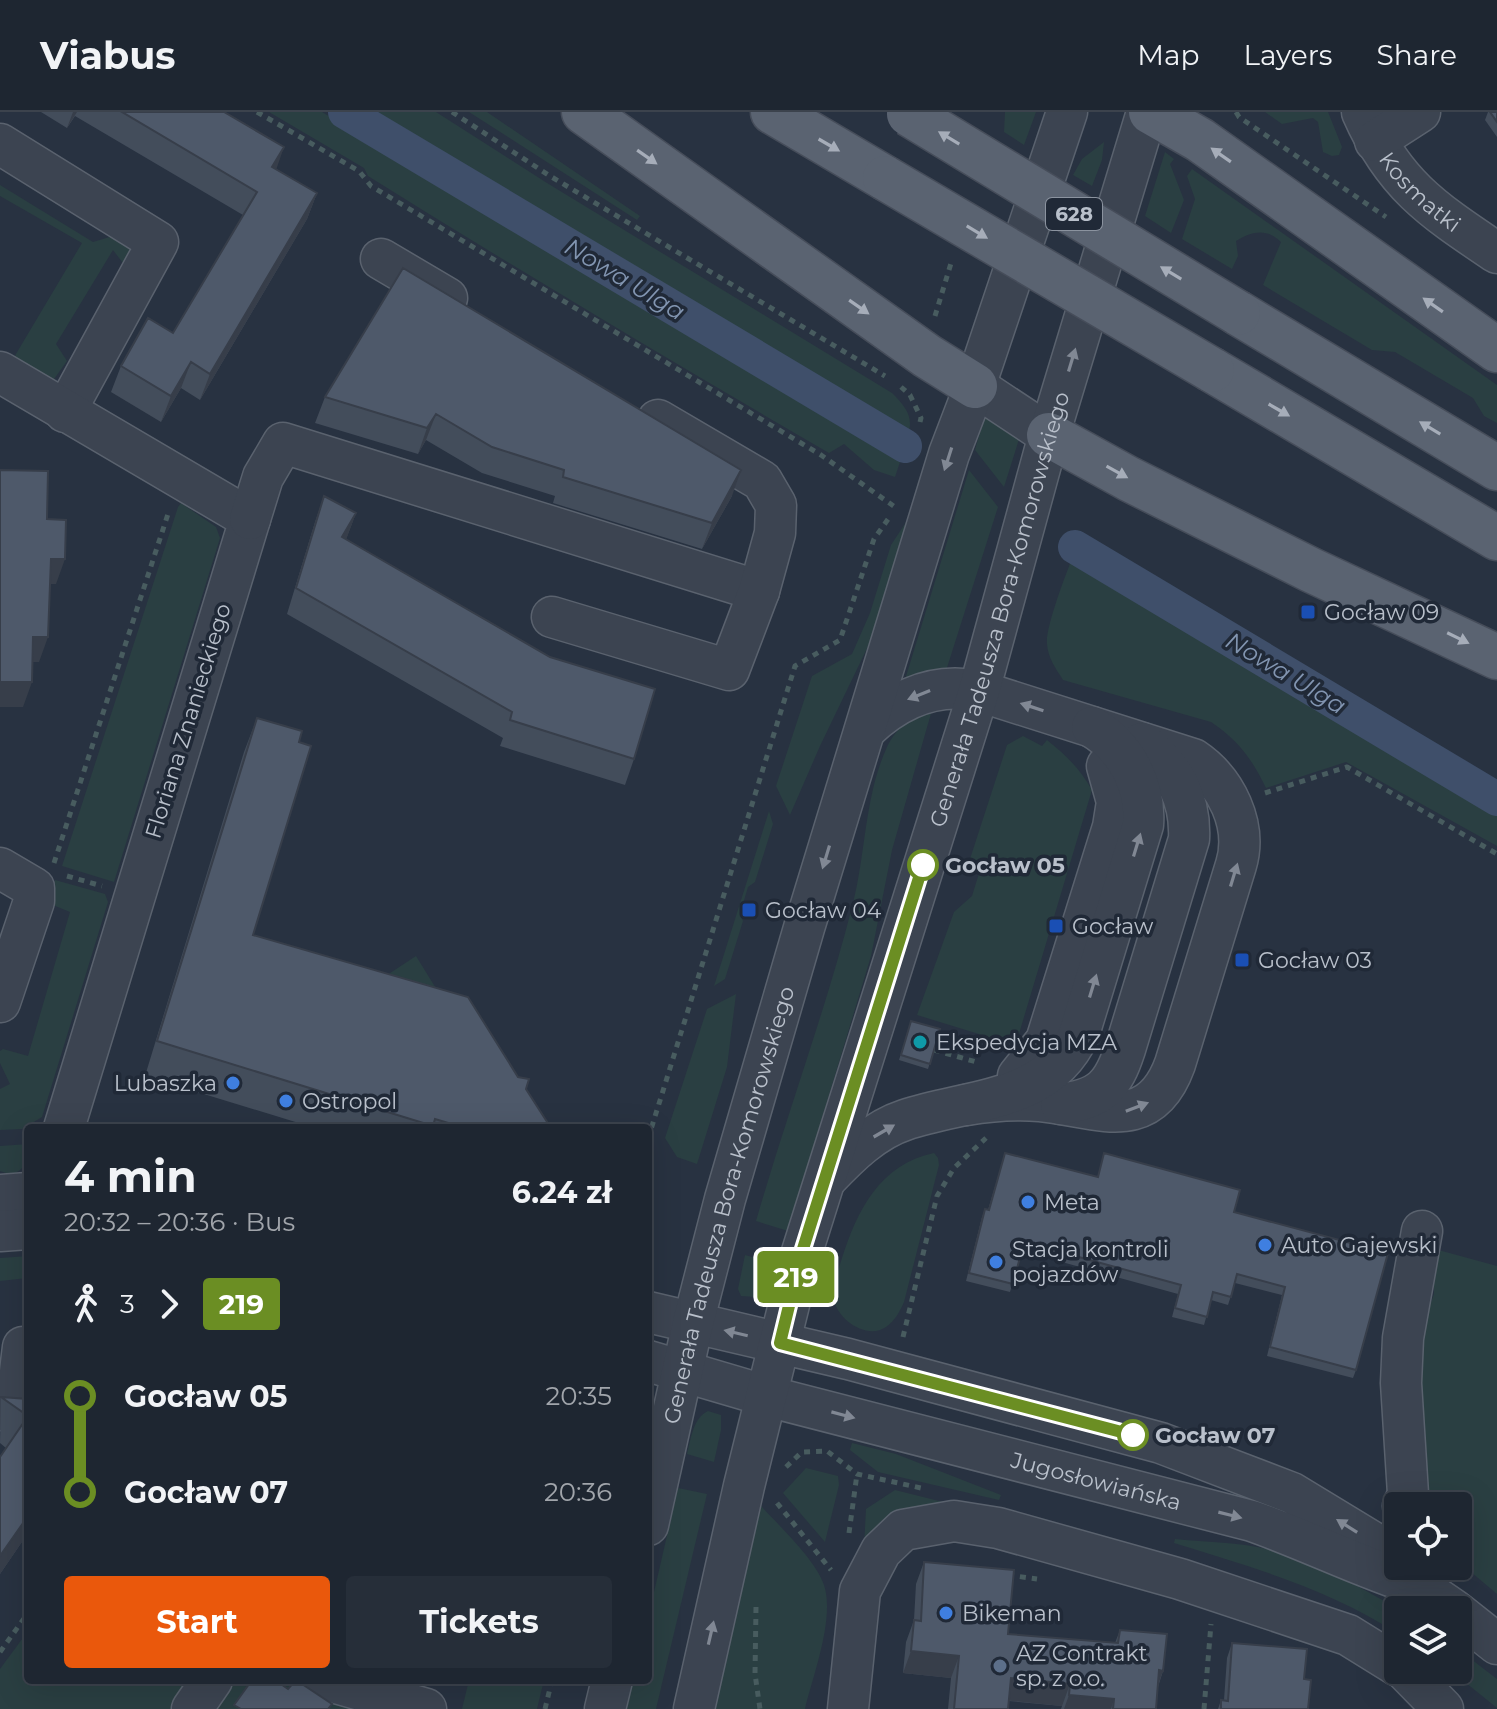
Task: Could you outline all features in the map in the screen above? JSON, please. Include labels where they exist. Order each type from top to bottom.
[{"type":"main road","points":[[584,112],[915,347],[975,386]]},
{"type":"main road","points":[[773,112],[1497,538]]},
{"type":"main road","points":[[1149,112],[1200,140],[1497,350]]},
{"type":"main road","name":"628","points":[[907,113],[1497,468]]},
{"type":"main road","points":[[1049,435],[1129,479],[1311,570],[1497,657]]},
{"type":"street","name":"Generała Tadeusza Bora-Komorowskiego","points":[[652,1488],[665,1366],[693,1323],[747,1123],[949,454],[1067,112]]},
{"type":"street","name":"Generała Tadeusza Bora-Komorowskiego","points":[[694,1709],[802,1252],[979,691],[1049,435],[1149,112]]},
{"type":"street","points":[[1368,127],[1420,112]]},
{"type":"street","name":"Kosmatki","points":[[1368,127],[1392,168],[1413,192],[1497,253]]},
{"type":"street","points":[[0,144],[158,242],[56,406]]},
{"type":"street","points":[[381,259],[476,315]]},
{"type":"street","points":[[0,372],[250,519]]},
{"type":"street","points":[[975,386],[1049,435]]},
{"type":"street","points":[[0,402],[56,406]]},
{"type":"street","points":[[552,617],[729,670],[759,591],[775,533],[776,505],[762,481],[626,402]]},
{"type":"street","name":"Floriana Znanieckiego","points":[[65,1124],[263,477],[283,443],[759,591]]},
{"type":"street","points":[[824,1181],[850,1155],[892,1125],[979,1118],[1009,1100],[1121,1113],[1157,1098],[1175,1064],[1240,855],[1238,824],[1225,791],[1205,767],[1180,753],[979,691],[951,687],[922,693],[893,706],[867,728]]},
{"type":"street","points":[[979,1118],[1060,1065],[1079,1034],[1143,825],[1144,811],[1135,775],[1125,757],[1112,742],[1081,722]]},
{"type":"street","points":[[1061,1104],[1096,1095],[1114,1078],[1189,839],[1187,807],[1176,780],[1158,756],[1131,737]]},
{"type":"street","points":[[0,868],[34,888],[34,901],[0,1002]]},
{"type":"street","points":[[0,1195],[24,1193]]},
{"type":"street","points":[[0,1231],[24,1229]]},
{"type":"street","points":[[1408,1492],[1401,1383],[1403,1338],[1422,1231]]},
{"type":"street","name":"Jugosłowiańska","points":[[652,1313],[780,1343],[1161,1443],[1292,1493],[1384,1552]]},
{"type":"street","points":[[0,1410],[18,1388],[17,1347]]},
{"type":"street","name":"Jugosłowiańska","points":[[665,1366],[767,1396],[1252,1521],[1316,1544],[1384,1557]]},
{"type":"street","points":[[848,1709],[860,1591],[881,1551],[903,1530],[954,1521],[998,1528],[1180,1579],[1348,1635],[1384,1657]]},
{"type":"street","name":"Jugosłowiańska","points":[[1419,1580],[1438,1596]]},
{"type":"street","name":"Jugosłowiańska","points":[[1472,1624],[1497,1644]]},
{"type":"street","points":[[192,1709],[209,1684]]},
{"type":"street","points":[[340,1684],[428,1709],[434,1684]]},
{"type":"street","points":[[605,1709],[611,1684]]},
{"type":"street","points":[[1419,1684],[1443,1709]]},
{"type":"path","points":[[257,112],[359,171],[371,186],[821,455],[896,508]]},
{"type":"path","points":[[452,112],[550,176],[895,382],[910,395],[921,418],[919,429]]},
{"type":"path","points":[[1236,112],[1394,222]]},
{"type":"path","points":[[915,347],[931,326],[953,253]]},
{"type":"path","points":[[652,1126],[795,666],[840,640],[874,539],[896,508],[900,494]]},
{"type":"path","points":[[52,871],[169,510]]},
{"type":"path","points":[[1257,796],[1347,767],[1497,854]]},
{"type":"path","points":[[86,881],[102,886]]},
{"type":"path","points":[[900,1353],[937,1196],[979,1118]]},
{"type":"path","points":[[780,1472],[802,1452],[827,1451],[857,1474],[931,1491]]},
{"type":"path","points":[[848,1536],[857,1474]]},
{"type":"path","points":[[768,1511],[771,1496],[831,1570]]},
{"type":"path","points":[[1007,1575],[1038,1579]]},
{"type":"path","points":[[755,1594],[755,1674],[760,1709]]},
{"type":"path","points":[[1204,1709],[1211,1618]]},
{"type":"path","points":[[0,1652],[24,1619]]},
{"type":"path","points":[[545,1709],[551,1684]]},
{"type":"green space","points":[[269,112],[322,112],[902,456],[895,477],[874,470],[844,444],[829,453],[482,247],[368,176],[364,168]]},
{"type":"green space","points":[[362,112],[436,112],[892,393],[908,413],[910,424],[907,437]]},
{"type":"green space","points":[[469,112],[487,112],[640,216],[637,220]]},
{"type":"green space","points":[[1005,112],[1036,112],[1024,145],[1004,132]]},
{"type":"green space","points":[[1265,112],[1328,112],[1342,147],[1339,155],[1323,152],[1318,122],[1313,118],[1282,124]]},
{"type":"green space","points":[[1104,142],[1102,160],[1092,186],[1073,175],[1082,159]]},
{"type":"green space","points":[[1165,152],[1174,159],[1170,164],[1184,200],[1171,233],[1145,216]]},
{"type":"green space","points":[[1192,169],[1497,385],[1497,423],[1484,416],[1473,398],[1395,352],[1372,350],[1263,285],[1281,242],[1276,238],[1259,232],[1236,241],[1238,256],[1232,269],[1182,239],[1195,199],[1187,176]]},
{"type":"green space","points":[[0,185],[93,242],[123,233],[131,247],[129,271],[113,250],[56,344],[67,361],[49,386],[0,359],[0,351],[13,359],[82,243],[0,196]]},
{"type":"green space","points":[[985,415],[1020,436],[1004,487],[975,450]]},
{"type":"green space","points":[[969,470],[998,507],[945,674],[904,683]]},
{"type":"green space","points":[[181,503],[216,527],[220,538],[114,882],[62,866]]},
{"type":"green space","points":[[912,513],[872,638],[790,815],[776,786],[812,676],[852,654],[870,613],[891,545]]},
{"type":"green space","points":[[1073,556],[1497,809],[1497,846],[1346,762],[1266,788],[1243,751],[1211,722],[1063,680],[1049,654],[1047,636]]},
{"type":"green space","points":[[932,710],[892,850],[871,956],[788,1231],[756,1221],[841,947],[857,887],[879,766],[895,733],[911,720]]},
{"type":"green space","points":[[1023,736],[1042,746],[1047,740],[1083,775],[1092,790],[1018,1037],[1008,1043],[917,1015],[954,912],[972,896],[981,867],[969,862],[1007,745]]},
{"type":"green space","points":[[769,811],[773,824],[755,882],[748,887],[740,914],[743,921],[725,979],[714,986]]},
{"type":"green space","points":[[55,880],[105,894],[108,902],[42,1117],[24,1124],[22,1129],[0,1130],[0,1089],[10,1084],[0,1063],[0,1051],[3,1049],[28,1056],[70,912],[48,903]]},
{"type":"green space","points":[[416,956],[453,1016],[378,981]]},
{"type":"green space","points":[[736,994],[727,1067],[697,1164],[677,1157],[665,1138],[707,1009]]},
{"type":"green space","points":[[24,1144],[24,1166],[12,1175],[0,1171],[0,1146]]},
{"type":"green space","points":[[934,1153],[939,1165],[904,1302],[895,1319],[886,1327],[870,1331],[854,1326],[841,1314],[833,1290],[855,1223],[873,1192],[885,1179],[899,1167]]},
{"type":"green space","points":[[1431,1248],[1497,1266],[1497,1594],[1472,1573],[1472,1492],[1418,1492],[1414,1381],[1422,1358],[1424,1322],[1434,1294]]},
{"type":"green space","points":[[745,1255],[776,1264],[771,1279],[756,1297],[741,1296],[738,1289]]},
{"type":"green space","points":[[24,1256],[24,1278],[0,1281],[0,1258]]},
{"type":"green space","points":[[708,1411],[721,1415],[714,1462],[687,1454],[696,1424]]},
{"type":"green space","points":[[852,1443],[896,1454],[1001,1495],[999,1500],[878,1472],[850,1450]]},
{"type":"green space","points":[[806,1468],[838,1476],[839,1485],[825,1542],[783,1493]]},
{"type":"green space","points":[[678,1488],[707,1494],[656,1709],[627,1709],[632,1684],[652,1684],[652,1601]]},
{"type":"green space","points":[[895,1490],[955,1505],[864,1547],[866,1509]]},
{"type":"green space","points":[[761,1506],[805,1554],[824,1585],[827,1614],[822,1647],[805,1709],[714,1709]]},
{"type":"green space","points":[[1175,1539],[1257,1547],[1313,1564],[1384,1601],[1384,1625],[1318,1592],[1261,1570],[1174,1543]]},
{"type":"green space","points":[[24,1636],[24,1684],[194,1684],[176,1709],[0,1709],[0,1669]]},
{"type":"green space","points":[[1472,1660],[1497,1679],[1497,1708],[1467,1684],[1472,1684]]},
{"type":"green space","points":[[229,1684],[306,1684],[379,1706],[379,1709],[208,1709]]},
{"type":"green space","points":[[468,1684],[543,1684],[537,1709],[462,1709]]},
{"type":"building","points":[[122,112],[224,112],[284,147],[272,167],[317,193],[210,374],[191,362],[171,396],[121,366],[148,318],[173,333],[257,192]]},
{"type":"building","points":[[403,268],[741,470],[712,523],[563,477],[564,470],[492,447],[436,414],[427,428],[325,397]]},
{"type":"building","points":[[0,470],[48,471],[47,519],[66,520],[65,559],[51,559],[48,637],[33,637],[32,682],[0,682]]},
{"type":"building","points":[[324,496],[356,513],[342,537],[550,657],[655,689],[634,759],[510,720],[512,712],[296,588]]},
{"type":"building","points":[[257,718],[302,731],[299,742],[311,746],[253,935],[468,997],[518,1077],[529,1079],[526,1089],[548,1124],[452,1124],[435,1119],[434,1124],[427,1124],[157,1041]]},
{"type":"building","name":"Ekspedycja MZA","points":[[911,1021],[940,1029],[930,1064],[901,1055]]},
{"type":"building","points":[[1005,1153],[1098,1177],[1104,1153],[1240,1190],[1234,1212],[1388,1253],[1356,1370],[1270,1347],[1285,1287],[1237,1274],[1231,1297],[1213,1292],[1207,1317],[1175,1308],[1181,1285],[1024,1242],[1013,1284],[969,1273],[985,1209],[989,1210]]},
{"type":"building","points":[[1,1397],[24,1399],[24,1413]]},
{"type":"building","points":[[24,1422],[24,1522],[0,1556],[0,1457]]},
{"type":"building","points":[[924,1562],[1014,1570],[1008,1634],[1118,1643],[1120,1630],[1167,1634],[1163,1671],[1159,1670],[1156,1709],[1113,1709],[1114,1699],[1069,1695],[1070,1684],[1011,1678],[1008,1709],[954,1709],[959,1656],[911,1651],[914,1620],[921,1621]]},
{"type":"building","points":[[1232,1643],[1307,1649],[1304,1679],[1311,1680],[1308,1709],[1221,1709],[1221,1700],[1228,1701]]},
{"type":"building","points":[[249,1684],[281,1684],[288,1689],[292,1684],[302,1684],[332,1704],[328,1709],[241,1709],[234,1705]]},
{"type":"waterway","name":"Nowa Ulga","points":[[345,112],[905,446]]},
{"type":"waterway","name":"Nowa Ulga","points":[[1075,547],[1497,799]]},
{"type":"bus line","name":"219","points":[[923,865],[802,1252],[780,1343],[1133,1435]]},
{"type":"place","name":"Gocław 09","points":[[1308,612]]},
{"type":"place","name":"Gocław 05","points":[[923,865]]},
{"type":"place","name":"Gocław 04","points":[[749,910]]},
{"type":"place","name":"Gocław","points":[[1056,926]]},
{"type":"place","name":"Gocław 03","points":[[1242,960]]},
{"type":"place","name":"Ekspedycja MZA","points":[[920,1042]]},
{"type":"place","name":"Lubaszka","points":[[233,1083]]},
{"type":"place","name":"Ostropol","points":[[286,1101]]},
{"type":"place","name":"Meta","points":[[1028,1202]]},
{"type":"place","name":"Auto Gajewski","points":[[1265,1245]]},
{"type":"place","name":"Stacja kontroli pojazdów","points":[[996,1262]]},
{"type":"place","name":"Gocław 07","points":[[1133,1435]]},
{"type":"place","name":"Bikeman","points":[[946,1613]]},
{"type":"place","name":"AZ Contrakt sp. z o.o.","points":[[1000,1666]]}]
